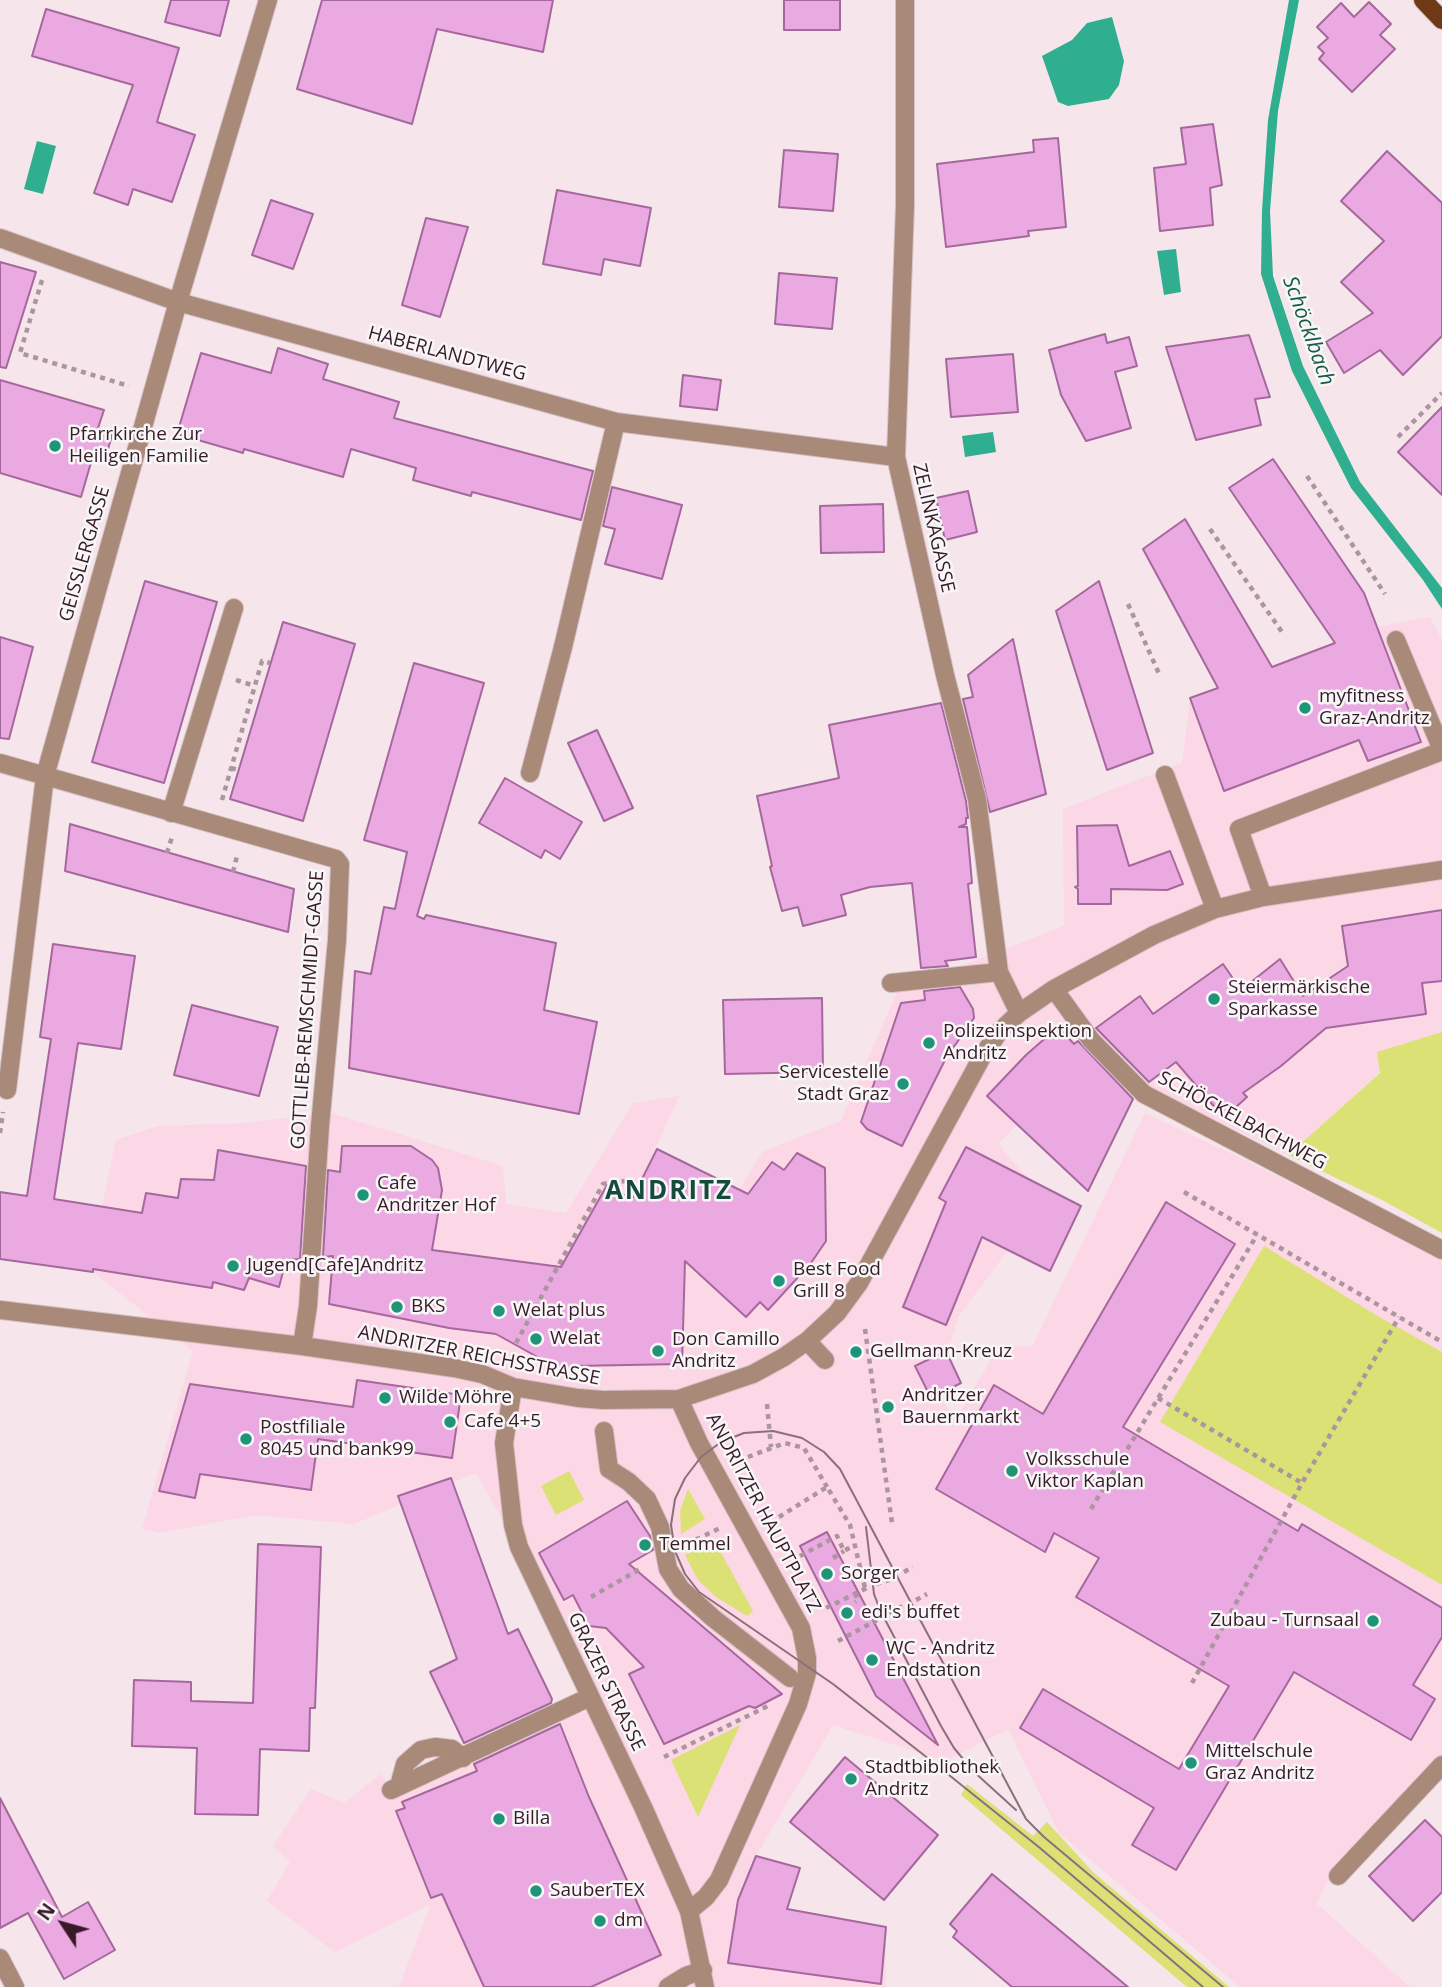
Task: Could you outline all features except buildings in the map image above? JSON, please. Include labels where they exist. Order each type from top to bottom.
[{"type":"main road","points":[[1423,0],[1442,20]]},
{"type":"street","name":"GEISSLERGASSE","points":[[7,1090],[45,776],[178,302],[268,0]]},
{"type":"street","name":"ZELINKAGASSE","points":[[905,0],[905,205],[896,457],[945,676],[977,799],[999,972],[1019,1013]]},
{"type":"street","name":"HABERLANDTWEG","points":[[0,238],[178,302],[616,422],[896,457]]},
{"type":"street","points":[[530,773],[616,422]]},
{"type":"street","points":[[171,813],[234,608]]},
{"type":"street","points":[[1263,897],[1239,829],[1442,751],[1395,640]]},
{"type":"street","name":"GOTTLIEB-REMSCHMIDT-GASSE","points":[[0,763],[336,859],[340,864],[338,940],[320,1126],[308,1306],[302,1346]]},
{"type":"street","points":[[1165,775],[1215,909]]},
{"type":"street","name":"ANDRITZER REICHSSTRASSE","points":[[0,1310],[302,1346],[454,1368],[482,1374],[513,1387],[603,1401],[679,1399],[753,1374],[807,1341],[836,1313],[859,1283],[963,1087],[999,1032],[1019,1013],[1054,989],[1154,935],[1215,909],[1263,897],[1442,870]]},
{"type":"street","points":[[891,983],[999,972]]},
{"type":"street","name":"SCHÖCKELBACHWEG","points":[[1054,989],[1091,1040],[1144,1094],[1442,1250]]},
{"type":"street","points":[[807,1341],[825,1360]]},
{"type":"street","name":"GRAZER STRASSE","points":[[513,1387],[504,1443],[513,1525],[519,1547],[643,1807],[689,1911],[704,1978]]},
{"type":"street","name":"ANDRITZER HAUPTPLATZ","points":[[679,1399],[699,1443],[801,1628],[793,1674],[798,1704],[719,1880],[706,1897],[689,1911]]},
{"type":"street","points":[[604,1431],[609,1468],[647,1499],[660,1527],[668,1569],[681,1589],[713,1618],[793,1674]]},
{"type":"street","points":[[463,1758],[452,1749],[435,1747],[421,1750],[405,1764],[395,1788],[463,1758],[590,1697]]},
{"type":"street","points":[[1338,1876],[1442,1765]]},
{"type":"street","points":[[0,1958],[15,1987]]},
{"type":"street","points":[[668,1987],[686,1976],[704,1978]]},
{"type":"path","points":[[40,287],[20,353],[152,393]]},
{"type":"path","points":[[1398,437],[1442,393]]},
{"type":"path","points":[[1307,476],[1385,594]]},
{"type":"path","points":[[1210,528],[1282,632]]},
{"type":"path","points":[[1128,604],[1160,677]]},
{"type":"path","points":[[222,800],[262,661],[270,663]]},
{"type":"path","points":[[231,768],[239,770]]},
{"type":"path","points":[[516,1343],[603,1185],[625,1181]]},
{"type":"path","points":[[1184,1192],[1442,1342]]},
{"type":"path","points":[[1091,1509],[1257,1235]]},
{"type":"path","points":[[1192,1683],[1302,1483],[1399,1317]]},
{"type":"path","points":[[865,1328],[892,1523]]},
{"type":"path","points":[[1157,1398],[1302,1483]]},
{"type":"path","points":[[767,1404],[771,1447]]},
{"type":"path","points":[[748,1457],[785,1443],[804,1448],[850,1525],[867,1588],[826,1608]]},
{"type":"path","points":[[779,1517],[827,1487]]},
{"type":"path","points":[[800,1556],[836,1536],[844,1551]]},
{"type":"path","points":[[819,1545],[822,1553]]},
{"type":"path","points":[[833,1558],[855,1545]]},
{"type":"path","points":[[904,1572],[913,1567]]},
{"type":"path","points":[[876,1584],[888,1580]]},
{"type":"path","points":[[855,1593],[858,1600],[855,1602]]},
{"type":"path","points":[[916,1600],[927,1594]]},
{"type":"path","points":[[889,1613],[903,1606]]},
{"type":"path","points":[[838,1641],[863,1631],[877,1620]]},
{"type":"path","points":[[664,1757],[762,1711],[778,1699],[793,1674]]},
{"type":"shaded area","name":"Schöcklbach","points":[[1289,0],[1299,0],[1278,111],[1270,211],[1273,276],[1303,366],[1360,482],[1442,588],[1442,609],[1423,580],[1351,488],[1292,371],[1261,274],[1268,120]]},
{"type":"shaded area","points":[[1112,17],[1124,61],[1119,85],[1109,99],[1068,106],[1058,102],[1042,56],[1072,40],[1087,23]]},
{"type":"shaded area","points":[[37,141],[56,146],[43,194],[24,189]]},
{"type":"shaded area","points":[[1176,249],[1181,292],[1164,295],[1157,251]]},
{"type":"shaded area","points":[[993,432],[996,452],[965,457],[962,436]]},
{"type":"shaded area","points":[[1430,617],[1442,640],[1442,1032],[1377,1052],[1380,1072],[1288,1155],[1228,1126],[1139,1096],[1052,1089],[998,1144],[1039,1191],[1024,1229],[958,1317],[936,1388],[955,1420],[1000,1345],[1032,1347],[1145,1113],[1247,1161],[1442,1261],[1442,1755],[1325,1884],[1317,1904],[1410,1987],[1240,1987],[1059,1833],[1008,1729],[946,1761],[833,1725],[756,1856],[738,1902],[886,1927],[886,1987],[399,1987],[431,1904],[335,1952],[267,1901],[290,1862],[273,1846],[311,1789],[344,1803],[381,1774],[391,1789],[563,1709],[609,1716],[565,1631],[476,1473],[354,1524],[255,1515],[160,1533],[142,1529],[193,1351],[93,1272],[102,1207],[116,1140],[158,1126],[248,1123],[328,1112],[503,1166],[506,1204],[566,1213],[633,1103],[679,1096],[640,1183],[678,1202],[713,1232],[763,1151],[841,1121],[898,990],[1064,926],[1063,809],[1182,763],[1190,698],[1377,627]]},
{"type":"shaded area","points":[[1442,1032],[1442,1233],[1382,1200],[1288,1155],[1380,1073],[1377,1052]]},
{"type":"shaded area","points":[[1264,1246],[1442,1352],[1442,1585],[1160,1422]]},
{"type":"shaded area","points":[[569,1471],[584,1500],[556,1515],[541,1486]]},
{"type":"shaded area","points":[[688,1489],[705,1519],[681,1534],[680,1511]]},
{"type":"shaded area","points":[[714,1540],[753,1611],[747,1616],[716,1597],[698,1580],[685,1555]]},
{"type":"shaded area","points":[[740,1725],[698,1817],[671,1760]]},
{"type":"shaded area","points":[[967,1784],[1033,1836],[1047,1822],[1094,1873],[1229,1987],[1187,1987],[961,1795]]},
{"type":"tram line","points":[[1203,1987],[1040,1848],[934,1763],[833,1684],[699,1592],[685,1574],[675,1551],[671,1525],[675,1499],[685,1478],[701,1457],[721,1442],[744,1433],[773,1431],[802,1438],[824,1452],[840,1469],[1026,1819],[1223,1987]]},
{"type":"tram line","points":[[866,1527],[874,1594],[880,1610],[941,1726],[954,1748],[973,1771],[1016,1810]]},
{"type":"place","name":"Pfarrkirche Zur Heiligen Familie","points":[[55,446]]},
{"type":"place","name":"myfitness Graz-Andritz","points":[[1305,708]]},
{"type":"place","name":"Steiermärkische Sparkasse","points":[[1214,999]]},
{"type":"place","name":"Polizeiinspektion Andritz","points":[[929,1043]]},
{"type":"place","name":"Servicestelle Stadt Graz","points":[[903,1084]]},
{"type":"place","name":"Cafe Andritzer Hof","points":[[363,1195]]},
{"type":"place","name":"Jugend[Cafe]Andritz","points":[[233,1266]]},
{"type":"place","name":"Best Food Grill 8","points":[[779,1281]]},
{"type":"place","name":"BKS","points":[[397,1307]]},
{"type":"place","name":"Welat plus","points":[[499,1311]]},
{"type":"place","name":"Welat","points":[[536,1339]]},
{"type":"place","name":"Don Camillo Andritz","points":[[658,1351]]},
{"type":"place","name":"Gellmann-Kreuz","points":[[856,1352]]},
{"type":"place","name":"Wilde Möhre","points":[[385,1398]]},
{"type":"place","name":"Andritzer Bauernmarkt","points":[[888,1407]]},
{"type":"place","name":"Cafe 4+5","points":[[450,1422]]},
{"type":"place","name":"Postfiliale 8045 und bank99","points":[[246,1439]]},
{"type":"place","name":"Volksschule Viktor Kaplan","points":[[1012,1471]]},
{"type":"place","name":"Temmel","points":[[645,1545]]},
{"type":"place","name":"Sorger","points":[[827,1574]]},
{"type":"place","name":"edi's buffet","points":[[847,1613]]},
{"type":"place","name":"Zubau - Turnsaal","points":[[1373,1621]]},
{"type":"place","name":"WC - Andritz Endstation","points":[[872,1660]]},
{"type":"place","name":"Mittelschule Graz Andritz","points":[[1191,1763]]},
{"type":"place","name":"Stadtbibliothek Andritz","points":[[851,1779]]},
{"type":"place","name":"Billa","points":[[499,1819]]},
{"type":"place","name":"SauberTEX","points":[[536,1891]]},
{"type":"place","name":"dm","points":[[600,1921]]},
{"type":"district","name":"ANDRITZ","points":[[669,1192]]}]
